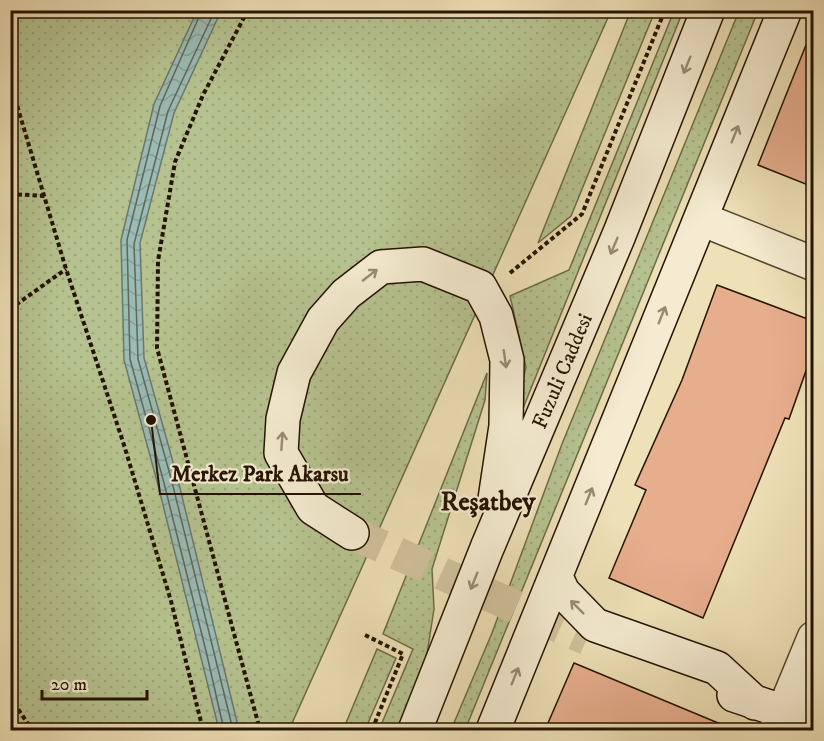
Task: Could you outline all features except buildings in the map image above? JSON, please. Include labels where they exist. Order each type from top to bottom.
[{"type":"main road","name":"Fuzuli Caddesi","points":[[415,730],[487,548],[619,235],[708,10]]},
{"type":"main road","points":[[493,730],[785,10]]},
{"type":"main road","points":[[701,219],[813,264]]},
{"type":"main road","points":[[352,533],[313,508],[281,453],[283,419],[294,373],[323,320],[346,294],[381,267],[423,264],[480,288],[495,316],[507,360],[506,426],[487,548]]},
{"type":"main road","points":[[556,577],[562,592],[595,625],[717,668],[782,717]]},
{"type":"main road","points":[[782,717],[813,638]]},
{"type":"main road","points":[[587,639],[782,717]]},
{"type":"path","points":[[248,10],[203,95],[175,162],[158,261],[157,348],[261,730]]},
{"type":"path","points":[[507,275],[582,214],[665,10]]},
{"type":"path","points":[[10,77],[66,268],[124,445],[167,590],[203,730]]},
{"type":"path","points":[[10,89],[16,102]]},
{"type":"path","points":[[10,194],[45,196]]},
{"type":"path","points":[[10,309],[66,268]]},
{"type":"path","points":[[365,635],[403,654],[372,730]]},
{"type":"path","points":[[10,697],[32,730]]},
{"type":"green space","points":[[631,10],[655,11],[571,216],[538,243]]},
{"type":"green space","points":[[10,11],[611,11],[289,730],[11,730]]},
{"type":"green space","points":[[674,11],[683,11],[505,453],[526,367],[510,296],[569,270]]},
{"type":"green space","points":[[739,11],[758,11],[465,730],[451,730],[492,633],[562,444]]},
{"type":"green space","points":[[487,373],[485,400],[432,569],[434,609],[424,673],[399,730],[379,730],[413,649],[383,634]]},
{"type":"green space","points":[[377,649],[396,658],[365,730],[343,730]]},
{"type":"water","points":[[197,11],[221,11],[174,113],[140,243],[144,358],[178,480],[239,730],[219,730],[158,485],[124,360],[121,240],[154,104]]},
{"type":"tunnel","points":[[352,533],[587,639]]},
{"type":"place","name":"Merkez Park Akarsu","points":[[151,420]]},
{"type":"district","name":"Reşatbey","points":[[488,501]]}]
